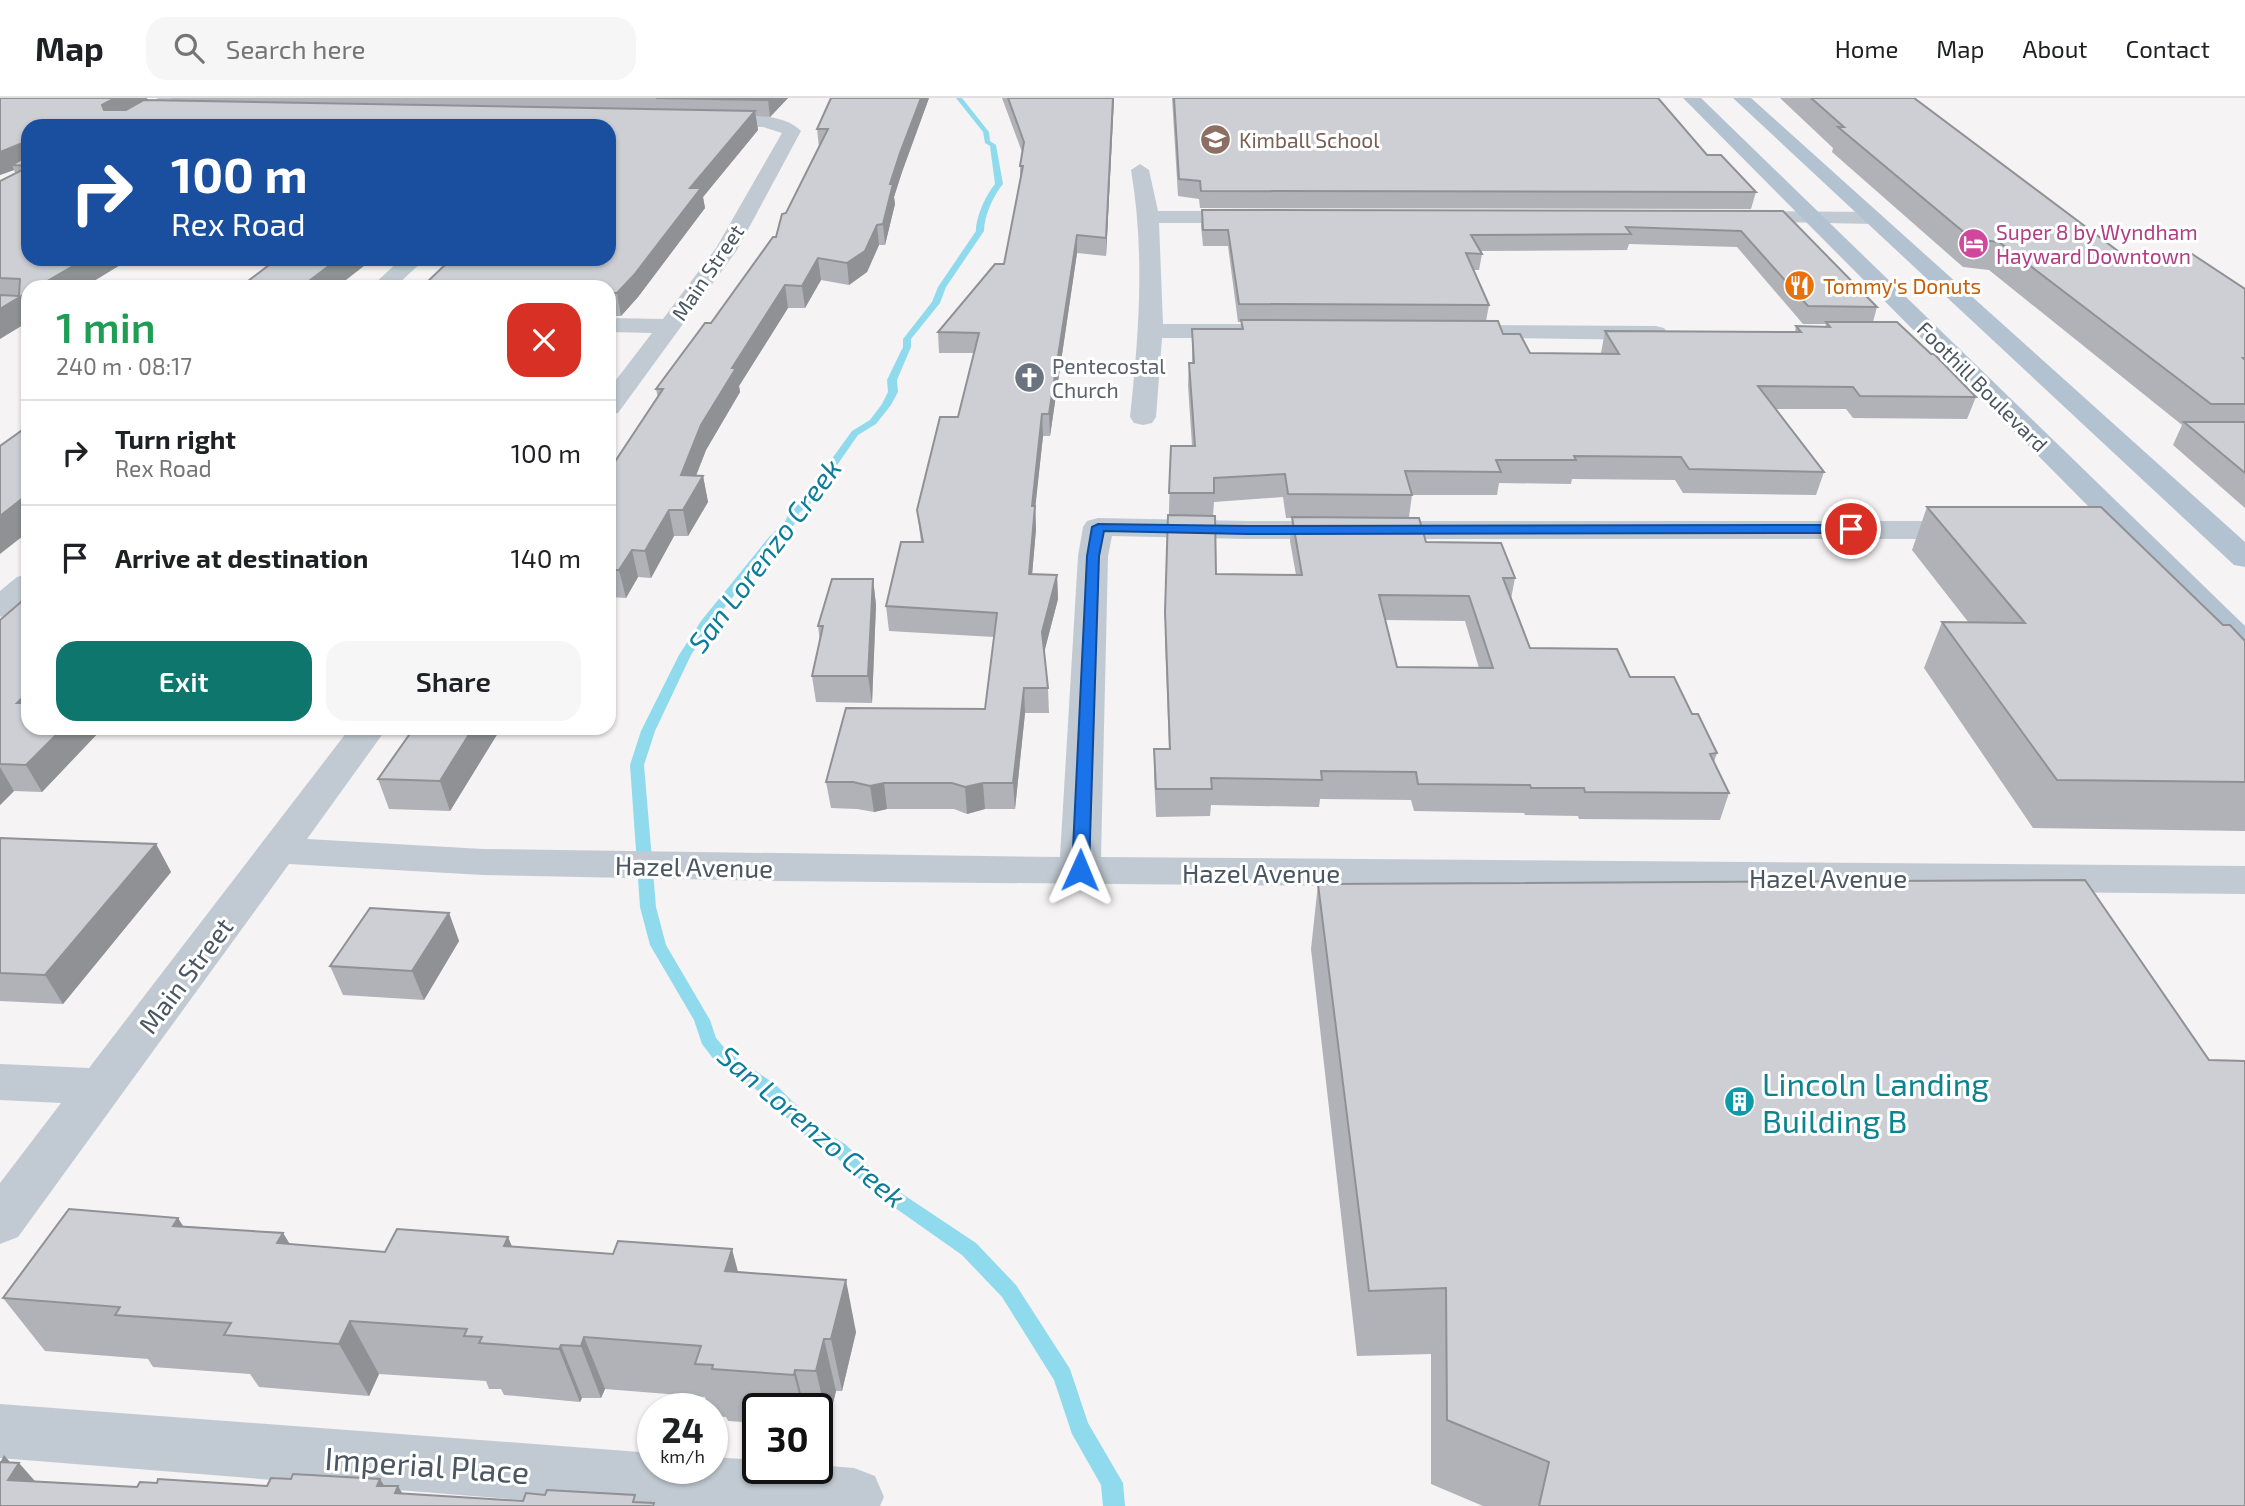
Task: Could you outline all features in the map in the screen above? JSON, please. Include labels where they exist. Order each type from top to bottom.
[{"type":"main road","name":"Foothill Boulevard","points":[[1691,98],[2245,645]]},
{"type":"main road","name":"Foothill Boulevard","points":[[1741,98],[2241,550]]},
{"type":"main road","points":[[133,119],[148,111]]},
{"type":"street","points":[[148,111],[175,105]]},
{"type":"street","name":"Main Street","points":[[616,398],[726,250],[792,131],[786,126],[768,122],[688,121]]},
{"type":"street","points":[[1140,170],[1149,217],[1151,331],[1143,417]]},
{"type":"street","points":[[1149,217],[1274,217]]},
{"type":"street","points":[[1718,217],[1873,218]]},
{"type":"street","points":[[390,280],[406,266]]},
{"type":"street","points":[[616,325],[671,326]]},
{"type":"street","points":[[1151,331],[1261,332]]},
{"type":"street","points":[[1427,332],[1677,333]]},
{"type":"street","points":[[1897,334],[1930,334]]},
{"type":"street","points":[[1080,870],[1093,556],[1098,527],[1247,530],[1994,531]]},
{"type":"street","points":[[2091,532],[2130,533]]},
{"type":"street","points":[[0,607],[21,590]]},
{"type":"street","name":"Main Street","points":[[0,1222],[364,735]]},
{"type":"street","name":"Hazel Avenue","points":[[277,850],[483,862],[778,868],[2245,880]]},
{"type":"street","points":[[0,1082],[102,1087]]},
{"type":"street","name":"Imperial Place","points":[[0,1431],[854,1497]]},
{"type":"building","points":[[0,98],[115,98],[102,105],[104,110],[126,110],[144,100],[755,111],[690,188],[701,188],[617,293],[616,280],[429,280],[444,266],[616,266],[616,119],[21,119],[21,152],[20,144],[0,152]]},
{"type":"building","points":[[656,98],[770,98],[768,100]]},
{"type":"building","points":[[831,98],[921,98],[890,184],[893,184],[883,224],[877,225],[865,251],[847,263],[818,258],[802,286],[785,285],[732,368],[736,368],[701,425],[681,475],[703,476],[683,510],[669,510],[645,551],[632,550],[619,570],[616,570],[616,460],[663,389],[656,389],[705,323],[711,323],[773,237],[776,237],[782,214],[786,213],[828,129],[817,129]]},
{"type":"building","points":[[1008,98],[1113,98],[1106,238],[1077,235],[1049,414],[1042,414],[1032,506],[1035,506],[1029,574],[1057,575],[1042,632],[1048,688],[1024,688],[1013,783],[983,783],[965,787],[952,783],[884,783],[870,786],[853,782],[826,782],[846,708],[985,709],[997,613],[886,606],[901,542],[923,542],[917,510],[940,417],[958,417],[979,333],[938,332],[995,264],[1004,264],[1023,166],[1020,166],[1024,142]]},
{"type":"building","points":[[1174,98],[1658,98],[1707,155],[1721,155],[1756,192],[1201,191],[1200,181],[1179,179]]},
{"type":"building","points":[[1811,98],[1914,98],[2122,254],[2192,254],[2245,289],[2245,404],[2211,404],[1999,242],[1972,239],[1838,127],[1844,127]]},
{"type":"building","points":[[21,170],[21,266],[73,266],[49,280],[21,280],[21,296],[0,309],[0,295],[19,296],[20,279],[0,278],[0,181]]},
{"type":"building","points":[[1202,210],[1783,211],[1877,307],[1808,306],[1741,231],[1626,227],[1631,234],[1471,235],[1482,254],[1466,253],[1489,305],[1239,304],[1228,230],[1203,230]]},
{"type":"building","points":[[268,266],[329,266],[310,280],[249,280]]},
{"type":"building","points":[[1241,320],[1498,321],[1503,334],[1520,334],[1530,353],[1619,354],[1605,331],[1801,332],[1796,326],[1830,327],[1826,322],[1897,322],[1934,354],[1976,397],[1860,396],[1853,387],[1758,386],[1824,472],[1689,469],[1681,457],[1574,456],[1576,460],[1496,460],[1501,472],[1405,471],[1412,495],[1288,494],[1285,474],[1214,478],[1214,493],[1169,493],[1171,446],[1195,446],[1189,363],[1194,363],[1192,329],[1243,329]]},
{"type":"building","points":[[2184,422],[2245,422],[2245,473]]},
{"type":"building","points":[[21,431],[21,500],[0,516],[0,446]]},
{"type":"building","points":[[1927,507],[2101,507],[2223,625],[2230,625],[2245,641],[2245,782],[2057,780],[1942,622],[2025,623]]},
{"type":"building","points":[[1168,515],[1215,516],[1216,574],[1302,575],[1292,517],[1419,518],[1426,542],[1501,543],[1515,578],[1503,578],[1530,648],[1617,649],[1630,677],[1674,677],[1692,714],[1698,714],[1717,753],[1710,754],[1729,793],[1585,792],[1584,788],[1531,788],[1530,785],[1418,784],[1416,772],[1321,771],[1322,780],[1211,778],[1212,789],[1156,789],[1154,749],[1170,749],[1165,612]],"holes":[[[1379,595],[1469,596],[1493,668],[1397,667]]]},
{"type":"building","points":[[832,579],[873,579],[868,676],[812,676],[823,626],[818,626]]},
{"type":"building","points":[[21,602],[21,699],[17,703],[21,703],[21,735],[56,735],[26,765],[0,764],[0,620]]},
{"type":"building","points":[[409,735],[469,735],[440,781],[378,779]]},
{"type":"building","points":[[0,838],[156,844],[45,975],[0,973]]},
{"type":"building","name":"Lincoln Landing Building B","points":[[2085,880],[2209,1060],[2245,1061],[2245,1506],[1539,1506],[1549,1462],[1447,1420],[1446,1288],[1369,1291],[1318,884]]},
{"type":"building","points":[[370,908],[449,913],[412,971],[330,966]]},
{"type":"building","points":[[69,1209],[178,1218],[173,1226],[283,1233],[277,1243],[385,1252],[397,1229],[508,1237],[504,1246],[613,1254],[618,1241],[732,1249],[725,1271],[846,1280],[831,1339],[824,1339],[816,1371],[795,1370],[794,1375],[712,1369],[713,1365],[695,1364],[701,1346],[584,1337],[581,1346],[561,1345],[559,1349],[479,1343],[482,1337],[464,1336],[467,1329],[350,1321],[339,1344],[224,1335],[231,1323],[115,1315],[120,1307],[3,1298]]},
{"type":"building","points":[[0,1462],[19,1463],[8,1480],[137,1487],[140,1482],[157,1483],[158,1479],[267,1486],[271,1478],[291,1479],[293,1474],[380,1479],[377,1486],[398,1486],[395,1493],[523,1501],[526,1493],[545,1495],[547,1490],[635,1495],[633,1502],[654,1503],[653,1506],[0,1506]]},
{"type":"waterway","name":"San Lorenzo Creek","points":[[959,98],[986,132],[987,142],[993,145],[999,184],[980,223],[980,231],[942,287],[936,303],[907,339],[907,347],[892,380],[893,392],[886,405],[873,422],[855,433],[806,502],[794,512],[790,523],[773,539],[705,624],[685,655],[648,731],[637,765],[648,907],[658,945],[702,1020],[708,1040],[721,1056],[770,1090],[814,1134],[839,1149],[880,1188],[969,1249],[1009,1291],[1063,1376],[1079,1427],[1112,1483],[1114,1506]]},
{"type":"place","name":"Kimball School","points":[[1216,139]]},
{"type":"place","name":"Super 8 by Wyndham Hayward Downtown","points":[[1973,243]]},
{"type":"place","name":"Tommy's Donuts","points":[[1800,285]]},
{"type":"place","name":"Pentecostal Church","points":[[1029,377]]},
{"type":"place","name":"Lincoln Landing Building B","points":[[1739,1101]]},
{"type":"route","points":[[1080,870],[1093,556],[1098,527],[1247,530],[1851,529]]}]
